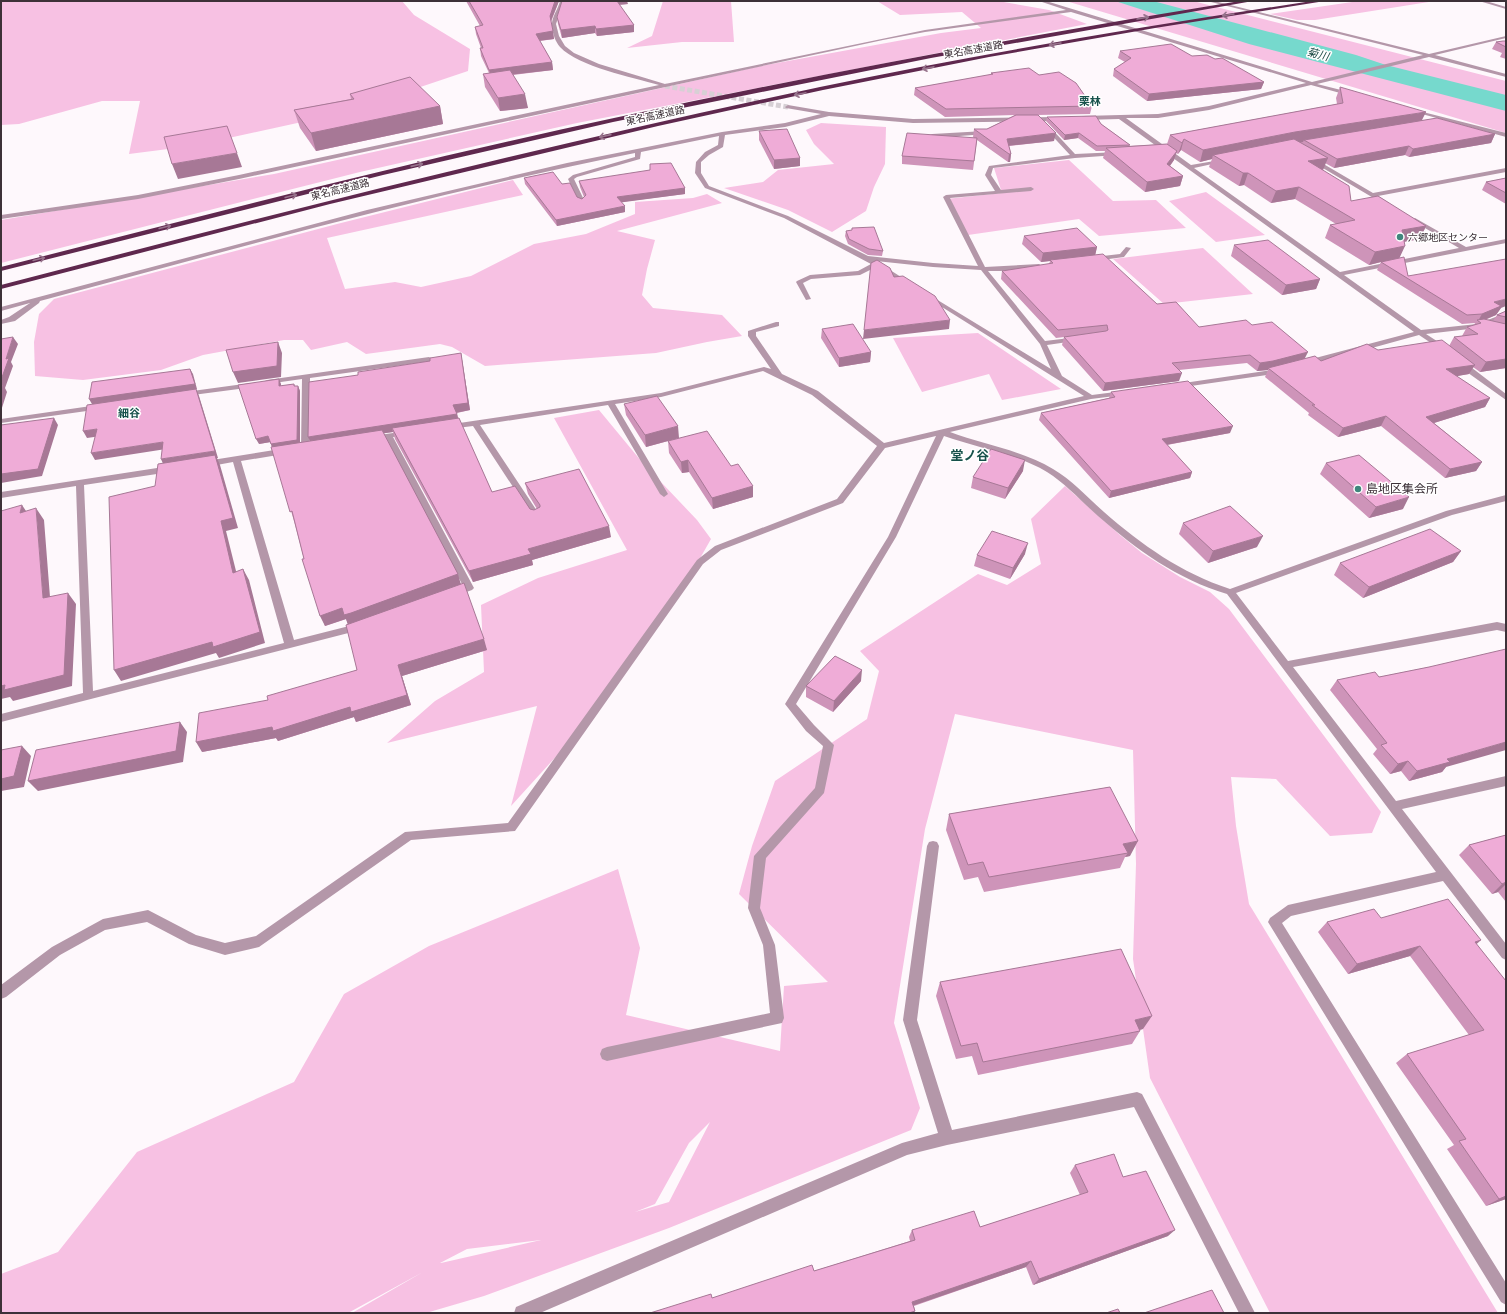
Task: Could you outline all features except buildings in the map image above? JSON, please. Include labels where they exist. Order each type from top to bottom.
[{"type":"highway","name":"東名高速道路","points":[[1,269],[411,166],[612,121],[842,73],[1077,30],[1250,1]]},
{"type":"highway","name":"東名高速道路","points":[[1,286],[231,226],[618,133],[926,68],[1094,37],[1322,1]]},
{"type":"street","points":[[562,1],[561,7],[553,23],[557,38],[562,46],[590,63],[665,86]]},
{"type":"street","points":[[1041,1],[1357,97],[1304,85]]},
{"type":"street","points":[[1209,1],[1506,76]]},
{"type":"street","points":[[1482,1],[1506,8]]},
{"type":"street","points":[[1,218],[138,197],[215,182],[904,35],[1069,10]]},
{"type":"street","points":[[1077,118],[1158,116],[1209,108],[1425,55],[1506,37]]},
{"type":"street","points":[[1490,41],[1501,45]]},
{"type":"street","points":[[788,106],[829,114],[913,121],[1062,119]]},
{"type":"street","points":[[1404,108],[1506,135]]},
{"type":"street","points":[[1,309],[367,212],[567,165],[722,134],[785,124],[829,114]]},
{"type":"street","points":[[1407,114],[1506,141]]},
{"type":"street","points":[[1120,117],[1421,332],[1506,398]]},
{"type":"street","points":[[1039,119],[1074,156]]},
{"type":"street","points":[[1003,125],[1014,120]]},
{"type":"street","points":[[1429,123],[1437,122]]},
{"type":"street","points":[[923,136],[985,133],[991,130]]},
{"type":"street","points":[[722,134],[721,146],[710,151],[699,160],[696,170],[700,179],[707,187],[786,218],[865,257],[917,290]]},
{"type":"street","points":[[582,202],[571,179],[575,176],[638,158],[638,150]]},
{"type":"street","points":[[1158,150],[1165,150]]},
{"type":"street","points":[[999,192],[988,175],[991,167],[1074,156],[1127,152]]},
{"type":"street","points":[[1304,155],[1393,207]]},
{"type":"street","points":[[1189,167],[1228,159]]},
{"type":"street","points":[[1373,195],[1506,170]]},
{"type":"street","points":[[1031,189],[946,197],[983,269],[1043,343],[1060,378]]},
{"type":"street","points":[[1406,214],[1465,249]]},
{"type":"street","points":[[1339,274],[1506,241]]},
{"type":"street","points":[[1090,260],[1122,256],[1128,248]]},
{"type":"street","points":[[865,257],[933,266],[983,269],[1020,268],[1043,265]]},
{"type":"street","points":[[808,299],[799,282],[810,277],[860,272],[876,264]]},
{"type":"street","points":[[924,294],[1091,397]]},
{"type":"street","points":[[1,322],[12,319],[43,298]]},
{"type":"street","points":[[1300,365],[1421,332],[1478,326],[1506,315]]},
{"type":"street","points":[[776,324],[752,331],[752,336],[779,376]]},
{"type":"street","points":[[1478,326],[1492,329]]},
{"type":"street","points":[[1043,343],[1087,338]]},
{"type":"street","points":[[173,396],[429,359]]},
{"type":"street","points":[[443,428],[661,395],[764,369],[815,393],[882,446]]},
{"type":"street","points":[[1169,387],[1270,373],[1285,369]]},
{"type":"street","points":[[197,465],[309,448],[306,377]]},
{"type":"street","points":[[1,993],[56,951],[103,925],[148,916],[193,940],[225,949],[259,941],[408,835],[511,828],[700,562],[718,548],[840,501],[882,446],[1091,397],[1130,392]]},
{"type":"street","points":[[610,403],[664,494]]},
{"type":"street","points":[[1,421],[103,406]]},
{"type":"street","points":[[475,423],[537,517]]},
{"type":"street","points":[[366,439],[412,432]]},
{"type":"street","points":[[942,432],[1045,467],[1058,475],[1102,515],[1146,550],[1181,572],[1208,586],[1230,592],[1449,512],[1506,498]]},
{"type":"street","points":[[607,1054],[777,1018],[769,945],[754,908],[760,856],[820,790],[828,745],[810,728],[790,704],[892,537],[942,432]]},
{"type":"street","points":[[388,436],[469,588],[447,596]]},
{"type":"street","points":[[236,459],[290,646]]},
{"type":"street","points":[[1,495],[181,467]]},
{"type":"street","points":[[80,483],[88,696]]},
{"type":"street","points":[[1230,592],[1506,954]]},
{"type":"street","points":[[1,718],[290,646],[373,623]]},
{"type":"street","points":[[1286,665],[1497,626],[1506,628]]},
{"type":"street","points":[[1393,806],[1506,781]]},
{"type":"street","points":[[933,846],[910,1020],[947,1138]]},
{"type":"street","points":[[1446,875],[1288,911],[1274,922],[1506,1297]]},
{"type":"street","points":[[522,1313],[907,1148],[947,1138],[1137,1099],[1247,1313]]},
{"type":"shaded area","points":[[1,1],[402,1],[414,15],[470,49],[468,71],[343,113],[224,139],[176,148],[129,154],[140,101],[102,101],[19,124],[1,125]]},
{"type":"shaded area","points":[[663,1],[731,1],[734,42],[682,42],[627,48],[652,36]]},
{"type":"shaded area","points":[[877,1],[998,1],[1049,10],[1087,24],[577,123],[360,172],[1,263],[1,220],[274,174],[761,66],[941,33],[981,28],[962,12],[900,15]]},
{"type":"shaded area","points":[[1066,1],[1193,1],[1506,81],[1506,133]]},
{"type":"shaded area","points":[[1359,1],[1435,1],[1315,20],[1297,20],[1270,14]]},
{"type":"shaded area","points":[[821,123],[886,127],[885,164],[874,187],[866,211],[832,232],[788,210],[724,188],[763,182],[778,170],[834,164],[814,144],[806,130]]},
{"type":"shaded area","points":[[1069,160],[1113,201],[1156,200],[1186,228],[1099,236],[1079,219],[968,235],[946,199],[1002,193],[994,168]]},
{"type":"shaded area","points":[[513,180],[523,195],[327,238],[345,289],[395,282],[421,287],[471,276],[534,244],[586,234],[635,214],[635,202],[693,198],[707,194],[722,203],[617,231],[655,240],[642,295],[653,308],[722,315],[742,336],[656,353],[485,366],[452,347],[440,344],[366,354],[347,342],[311,350],[303,340],[284,340],[203,355],[161,370],[83,380],[35,376],[34,342],[39,314],[54,299],[337,224]]},
{"type":"shaded area","points":[[1206,192],[1265,235],[1216,242],[1169,201]]},
{"type":"shaded area","points":[[1203,248],[1253,294],[1164,304],[1113,259]]},
{"type":"shaded area","points":[[978,333],[1061,389],[1002,400],[989,374],[922,392],[893,338]]},
{"type":"shaded area","points":[[599,410],[642,462],[697,520],[711,539],[686,583],[581,729],[511,806],[537,706],[387,743],[435,701],[484,672],[481,605],[538,578],[627,550],[554,418]]},
{"type":"shaded area","points":[[1065,486],[1142,553],[1180,577],[1210,592],[1229,609],[1381,812],[1372,833],[1330,836],[1276,779],[1231,777],[1236,826],[1249,904],[1498,1313],[1270,1313],[1150,1078],[1133,959],[1136,864],[1133,750],[955,714],[925,829],[894,1023],[920,1108],[911,1130],[669,1228],[484,1296],[426,1313],[352,1313],[423,1272],[348,1313],[1,1313],[1,1274],[58,1252],[137,1152],[294,1082],[344,994],[429,946],[618,869],[640,948],[626,1015],[780,1051],[784,986],[828,982],[739,894],[752,846],[775,781],[867,719],[879,671],[860,651],[978,574],[1007,585],[1041,564],[1031,519]],"holes":[[[710,1122],[669,1202],[635,1212],[655,1204],[689,1143]],[[541,1240],[441,1263],[440,1263],[467,1249]]]},
{"type":"water","name":"菊川","points":[[1115,1],[1153,1],[1356,55],[1386,65],[1506,95],[1506,111],[1249,44]]},
{"type":"tunnel","points":[[665,86],[788,107]]},
{"type":"place","name":"六郷地区センター","points":[[1400,237]]},
{"type":"place","name":"島地区集会所","points":[[1358,489]]},
{"type":"district","name":"栗林","points":[[1090,101]]},
{"type":"district","name":"細谷","points":[[129,413]]},
{"type":"district","name":"堂ノ谷","points":[[970,455]]}]
